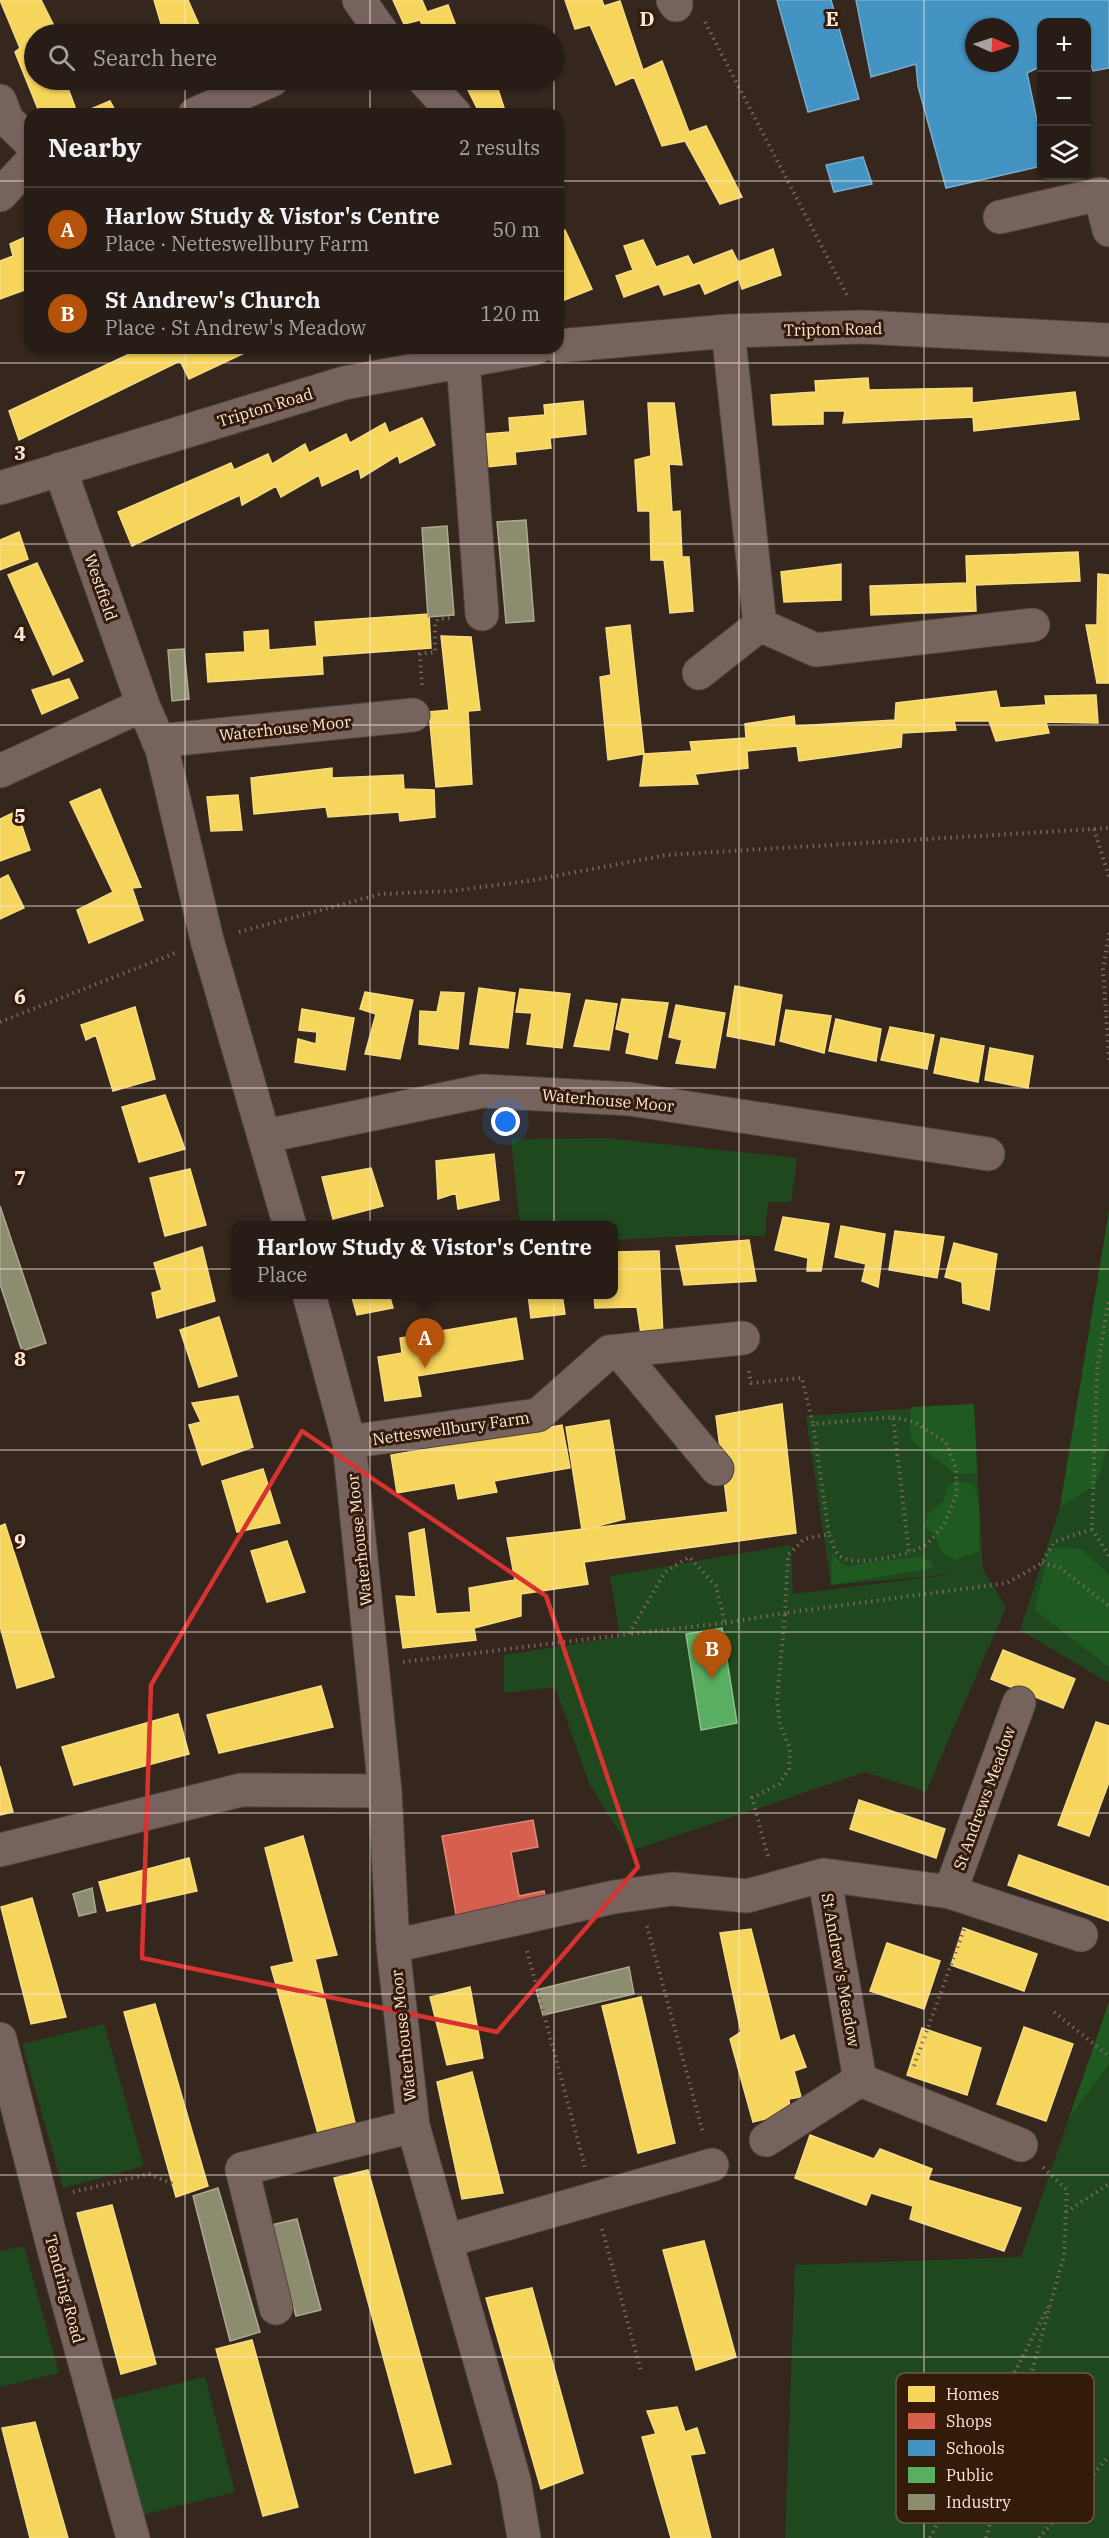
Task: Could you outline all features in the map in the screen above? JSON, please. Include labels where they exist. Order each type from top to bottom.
[{"type":"street","points":[[359,0],[373,24]]},
{"type":"street","points":[[209,108],[249,90]]},
{"type":"street","points":[[433,90],[450,108]]},
{"type":"street","points":[[0,101],[7,120],[24,136]]},
{"type":"street","points":[[0,195],[24,170]]},
{"type":"street","points":[[1000,217],[1100,194],[1109,230]]},
{"type":"street","name":"Tripton Road","points":[[564,345],[728,331],[863,327],[1109,340]]},
{"type":"street","points":[[728,331],[760,625]]},
{"type":"street","name":"Tripton Road","points":[[0,488],[344,383],[499,354]]},
{"type":"street","points":[[463,361],[482,614]]},
{"type":"street","name":"Westfield","points":[[60,469],[143,705],[162,749],[207,940]]},
{"type":"street","points":[[760,625],[816,650],[1033,625]]},
{"type":"street","points":[[699,673],[760,625]]},
{"type":"street","points":[[0,771],[143,705]]},
{"type":"street","name":"Waterhouse Moor","points":[[158,741],[412,715]]},
{"type":"street","points":[[207,940],[289,1221]]},
{"type":"street","name":"Waterhouse Moor","points":[[266,1137],[483,1091],[630,1099],[988,1154]]},
{"type":"street","name":"Waterhouse Moor","points":[[310,1299],[350,1442],[385,1791],[393,1946],[413,2126],[514,2480],[524,2538]]},
{"type":"street","name":"Netteswellbury Farm","points":[[350,1442],[538,1415],[609,1352],[743,1338]]},
{"type":"street","points":[[619,1351],[717,1469]]},
{"type":"street","name":"St Andrews Meadow","points":[[962,1896],[1018,1703]]},
{"type":"street","points":[[0,1850],[241,1790],[385,1791]]},
{"type":"street","name":"St Andrew's Meadow","points":[[393,1946],[638,1893],[672,1889],[747,1896],[824,1875],[860,2080]]},
{"type":"street","name":"St Andrews Meadow","points":[[824,1875],[962,1896],[1081,1935]]},
{"type":"street","name":"Tendring Road","points":[[0,2039],[133,2538]]},
{"type":"street","points":[[766,2140],[860,2080],[1021,2145]]},
{"type":"street","points":[[276,2308],[242,2169],[413,2126]]},
{"type":"street","points":[[446,2241],[712,2164]]},
{"type":"path","points":[[674,2],[706,22],[847,295]]},
{"type":"path","points":[[412,715],[423,703],[420,654],[435,652],[435,624],[438,619],[482,614]]},
{"type":"path","points":[[0,1022],[207,940],[381,894],[451,891],[528,881],[667,855],[1109,828]]},
{"type":"path","points":[[1094,829],[1109,877]]},
{"type":"path","points":[[1109,933],[1103,969],[1109,1060]]},
{"type":"path","points":[[1109,1299],[1097,1369],[1092,1529],[1109,1556]]},
{"type":"path","points":[[743,1338],[751,1383],[802,1378],[813,1424],[829,1534],[837,1554],[845,1560],[863,1561],[909,1553],[936,1537],[944,1525],[957,1494],[956,1469],[946,1442],[914,1422],[893,1417],[813,1424]]},
{"type":"path","points":[[893,1417],[909,1553]]},
{"type":"path","points":[[372,1665],[725,1623],[1007,1583],[1042,1563],[1054,1542],[1092,1529]]},
{"type":"path","points":[[777,1888],[752,1798],[779,1784],[789,1769],[790,1749],[780,1725],[777,1699],[788,1555],[804,1539],[829,1534]]},
{"type":"path","points":[[629,1634],[664,1572],[689,1557],[716,1586],[725,1623]]},
{"type":"path","points":[[1042,1563],[1059,1567],[1109,1606]]},
{"type":"path","points":[[638,1893],[712,2164]]},
{"type":"path","points":[[903,2097],[962,1896]]},
{"type":"path","points":[[518,1918],[640,2371]]},
{"type":"path","points":[[1054,2012],[1109,2056]]},
{"type":"path","points":[[1021,2145],[1067,2190],[1064,2255],[1031,2373]]},
{"type":"path","points":[[41,2199],[149,2174],[173,2184]]},
{"type":"path","points":[[1066,2212],[1109,2184]]},
{"type":"path","points":[[1014,2373],[1052,2298]]},
{"type":"path","points":[[1094,2474],[1109,2456]]},
{"type":"path","points":[[930,2538],[938,2523]]},
{"type":"path","points":[[986,2538],[990,2523]]},
{"type":"path","points":[[1039,2538],[1052,2523]]},
{"type":"highlighted area","points":[[302,1431],[546,1596],[638,1867],[497,2032],[142,1958],[151,1685]]},
{"type":"green space","points":[[606,1138],[797,1158],[791,1202],[768,1202],[765,1236],[710,1235],[618,1240],[618,1221],[520,1221],[511,1139]]},
{"type":"green space","points":[[1109,1211],[1109,1683],[1020,1630],[1060,1507]]},
{"type":"green space","points":[[1109,1211],[1109,1441],[1096,1485],[1060,1507]]},
{"type":"green space","points":[[974,1404],[983,1570],[1006,1607],[926,1792],[865,1772],[631,1851],[589,1783],[555,1687],[504,1693],[504,1655],[620,1637],[610,1576],[791,1545],[793,1594],[955,1574],[831,1585],[806,1416]]},
{"type":"green space","points":[[974,1404],[977,1473],[956,1474],[912,1441],[911,1407]]},
{"type":"green space","points":[[956,1480],[974,1485],[979,1504],[979,1551],[955,1560],[942,1552],[934,1533],[924,1528],[928,1514],[943,1502],[947,1488]]},
{"type":"green space","points":[[1049,1548],[1081,1549],[1109,1575],[1109,1667],[1035,1610]]},
{"type":"green space","points":[[832,1553],[842,1564],[849,1567],[870,1562],[920,1557],[932,1562],[932,1568],[831,1585]]},
{"type":"green space","points":[[1109,2002],[1109,2538],[785,2538],[795,2265],[1021,2257]]},
{"type":"green space","points":[[1109,2002],[1109,2064],[1069,2118]]},
{"type":"green space","points":[[104,2024],[144,2166],[63,2188],[22,2044]]},
{"type":"green space","points":[[24,2246],[59,2373],[0,2387],[0,2251]]},
{"type":"green space","points":[[205,2377],[235,2492],[142,2515],[111,2400]]},
{"type":"building: Homes","points":[[0,0],[41,0],[53,24],[24,24],[24,74],[15,52],[20,48]]},
{"type":"building: Homes","points":[[154,0],[188,0],[199,24],[161,24]]},
{"type":"building: Homes","points":[[393,0],[422,0],[427,12],[448,5],[455,24],[422,24],[420,20],[404,24]]},
{"type":"building: Homes","points":[[565,0],[602,0],[604,6],[620,1],[643,70],[662,61],[689,132],[706,126],[742,197],[720,204],[685,141],[662,146],[634,77],[616,85],[590,25],[575,29]]},
{"type":"building: Homes","points":[[30,90],[69,90],[75,107],[73,108],[38,108]]},
{"type":"building: Homes","points":[[468,90],[498,90],[504,108],[477,108]]},
{"type":"building: Homes","points":[[110,101],[114,108],[93,108]]},
{"type":"building: Homes","points":[[564,231],[592,289],[564,300]]},
{"type":"building: Homes","points":[[24,238],[24,290],[0,299],[0,261],[13,256],[10,244]]},
{"type":"building: Homes","points":[[643,240],[656,267],[688,256],[693,265],[732,250],[738,262],[773,249],[781,275],[742,289],[739,279],[705,294],[700,283],[664,295],[659,284],[624,297],[616,276],[633,270],[624,246]]},
{"type":"building: Homes","points":[[129,354],[242,354],[189,379],[180,361],[19,440],[9,411]]},
{"type":"building: Homes","points":[[868,378],[869,390],[972,388],[972,403],[1075,392],[1079,419],[974,431],[973,417],[843,423],[845,411],[823,411],[823,424],[773,425],[771,395],[816,392],[815,381]]},
{"type":"building: Homes","points":[[583,401],[586,434],[550,438],[551,448],[515,452],[516,464],[477,468],[473,435],[510,432],[509,418],[545,415],[544,405]]},
{"type":"building: Homes","points":[[648,403],[674,403],[682,465],[669,464],[672,512],[680,511],[682,557],[689,557],[693,611],[670,613],[664,560],[651,560],[650,511],[638,511],[635,460],[651,456]]},
{"type":"building: Homes","points":[[422,418],[435,445],[400,463],[398,455],[361,478],[359,468],[322,486],[319,475],[281,497],[276,486],[242,505],[240,495],[132,546],[118,512],[231,463],[234,470],[268,454],[272,464],[305,444],[309,453],[346,434],[350,443],[385,423],[389,433]]},
{"type":"building: Homes","points":[[19,532],[28,559],[0,570],[0,540]]},
{"type":"building: Homes","points":[[1078,552],[1080,581],[975,585],[976,611],[871,615],[870,586],[967,583],[966,556]]},
{"type":"building: Homes","points":[[37,563],[83,661],[53,675],[8,575]]},
{"type":"building: Homes","points":[[841,564],[841,600],[784,602],[781,572]]},
{"type":"building: Homes","points":[[1098,574],[1109,575],[1109,683],[1097,683],[1086,625],[1097,625]]},
{"type":"building: Homes","points":[[429,614],[431,648],[322,656],[323,674],[208,682],[206,654],[245,652],[244,632],[268,630],[269,650],[317,646],[315,622]]},
{"type":"building: Homes","points":[[630,625],[644,754],[608,760],[600,677],[611,675],[606,628]]},
{"type":"building: Homes","points":[[441,636],[471,637],[480,710],[468,711],[472,784],[436,787],[429,712],[449,710]]},
{"type":"building: Homes","points":[[69,679],[78,698],[42,714],[32,690]]},
{"type":"building: Homes","points":[[996,691],[1000,708],[1046,705],[1045,696],[1096,695],[1098,723],[1046,722],[1049,733],[996,741],[989,721],[954,721],[956,730],[902,733],[901,747],[799,761],[797,746],[747,751],[748,768],[695,774],[698,784],[640,786],[644,754],[692,751],[690,742],[746,738],[745,724],[794,716],[795,726],[895,720],[896,703]]},
{"type":"building: Homes","points":[[332,768],[332,778],[403,775],[404,789],[434,790],[435,817],[400,821],[399,812],[328,817],[326,807],[254,814],[251,778]]},
{"type":"building: Homes","points":[[100,789],[141,887],[132,888],[143,920],[89,943],[77,910],[113,892],[70,802]]},
{"type":"building: Homes","points":[[238,795],[242,830],[211,831],[207,797]]},
{"type":"building: Homes","points":[[17,811],[30,850],[0,861],[0,819]]},
{"type":"building: Homes","points":[[8,875],[24,908],[0,919],[0,879]]},
{"type":"building: Homes","points":[[735,986],[782,995],[774,1045],[727,1036]]},
{"type":"building: Homes","points":[[479,988],[515,993],[508,1048],[470,1044]]},
{"type":"building: Homes","points":[[520,989],[570,994],[562,1048],[527,1044],[532,1013],[516,1012]]},
{"type":"building: Homes","points":[[365,992],[413,1000],[400,1059],[365,1054],[376,1014],[360,1009]]},
{"type":"building: Homes","points":[[441,992],[464,993],[458,1049],[419,1044],[420,1011],[437,1012]]},
{"type":"building: Homes","points":[[622,999],[668,1003],[657,1059],[626,1053],[630,1033],[616,1029]]},
{"type":"building: Homes","points":[[586,1000],[617,1004],[609,1050],[574,1046]]},
{"type":"building: Homes","points":[[676,1005],[725,1013],[715,1068],[676,1063],[682,1040],[669,1037]]},
{"type":"building: Homes","points":[[135,1007],[155,1079],[113,1091],[96,1035],[86,1040],[81,1025]]},
{"type":"building: Homes","points":[[302,1009],[354,1018],[345,1070],[295,1062],[298,1039],[316,1044],[317,1032],[299,1030]]},
{"type":"building: Homes","points":[[786,1010],[831,1016],[824,1053],[780,1041]]},
{"type":"building: Homes","points":[[836,1019],[881,1029],[876,1061],[829,1051]]},
{"type":"building: Homes","points":[[890,1027],[934,1035],[927,1069],[881,1060]]},
{"type":"building: Homes","points":[[941,1038],[984,1046],[978,1082],[934,1073]]},
{"type":"building: Homes","points":[[990,1048],[1033,1056],[1028,1088],[985,1080]]},
{"type":"building: Homes","points":[[165,1095],[185,1149],[139,1162],[122,1107]]},
{"type":"building: Homes","points":[[494,1154],[499,1200],[458,1209],[456,1193],[438,1199],[436,1161]]},
{"type":"building: Homes","points":[[371,1168],[383,1206],[333,1219],[322,1177]]},
{"type":"building: Homes","points":[[190,1169],[206,1225],[165,1236],[150,1178]]},
{"type":"building: Homes","points":[[783,1217],[829,1224],[821,1271],[807,1271],[808,1258],[775,1250]]},
{"type":"building: Homes","points":[[841,1226],[885,1234],[878,1287],[862,1281],[866,1264],[835,1257]]},
{"type":"building: Homes","points":[[895,1231],[944,1237],[937,1278],[889,1270]]},
{"type":"building: Homes","points":[[749,1240],[756,1281],[684,1285],[676,1246]]},
{"type":"building: Homes","points":[[954,1243],[997,1254],[989,1310],[963,1303],[962,1282],[945,1277]]},
{"type":"building: Homes","points":[[202,1247],[215,1301],[157,1318],[152,1293],[162,1290],[154,1263]]},
{"type":"building: Homes","points":[[659,1251],[663,1337],[642,1341],[637,1307],[595,1308],[594,1299],[618,1299],[618,1252]]},
{"type":"building: Homes","points":[[352,1299],[390,1299],[393,1308],[357,1315]]},
{"type":"building: Homes","points":[[529,1299],[563,1299],[565,1314],[531,1318]]},
{"type":"building: Homes","points":[[219,1317],[237,1376],[199,1387],[180,1330]]},
{"type":"building: Homes","points":[[516,1318],[523,1359],[417,1376],[421,1396],[385,1401],[378,1357],[402,1353],[400,1338]]},
{"type":"building: Homes","points":[[238,1396],[253,1447],[202,1465],[189,1425],[201,1422],[192,1403]]},
{"type":"building: Homes","points":[[782,1404],[796,1533],[584,1562],[588,1584],[521,1594],[521,1616],[474,1628],[476,1640],[403,1648],[396,1596],[416,1597],[409,1533],[424,1529],[436,1614],[471,1612],[469,1588],[515,1580],[507,1538],[728,1512],[716,1416]]},
{"type":"building: Homes","points":[[609,1420],[625,1519],[582,1530],[566,1427]]},
{"type":"building: Homes","points":[[562,1425],[570,1468],[494,1481],[497,1492],[458,1499],[455,1483],[397,1493],[391,1455]]},
{"type":"building: Homes","points":[[263,1469],[280,1523],[237,1532],[222,1481]]},
{"type":"building: Homes","points":[[5,1524],[54,1677],[17,1688],[0,1626],[0,1526]]},
{"type":"building: Homes","points":[[287,1541],[305,1592],[267,1602],[251,1551]]},
{"type":"building: Homes","points":[[1003,1650],[1075,1679],[1063,1708],[991,1679]]},
{"type":"building: Homes","points":[[321,1686],[333,1727],[219,1753],[207,1715]]},
{"type":"building: Homes","points":[[178,1714],[189,1754],[74,1785],[62,1747]]},
{"type":"building: Homes","points":[[1096,1722],[1109,1726],[1109,1782],[1089,1836],[1058,1825]]},
{"type":"building: Homes","points":[[0,1766],[13,1812],[0,1815]]},
{"type":"building: Homes","points":[[859,1800],[945,1829],[936,1858],[850,1829]]},
{"type":"building: Homes","points":[[303,1836],[337,1955],[315,1959],[358,2135],[321,2144],[271,1967],[294,1962],[265,1848]]},
{"type":"building: Homes","points":[[1019,1855],[1109,1887],[1109,1921],[1008,1885]]},
{"type":"building: Homes","points":[[189,1858],[197,1891],[107,1911],[99,1882]]},
{"type":"building: Homes","points":[[32,1898],[66,2017],[31,2024],[1,1907]]},
{"type":"building: Homes","points":[[963,1928],[1037,1954],[1024,1991],[951,1965]]},
{"type":"building: Homes","points":[[751,1929],[780,2041],[794,2035],[806,2067],[794,2071],[801,2097],[789,2099],[790,2113],[753,2122],[730,2039],[741,2032],[720,1933]]},
{"type":"building: Homes","points":[[887,1943],[940,1961],[924,2009],[870,1991]]},
{"type":"building: Homes","points":[[470,1987],[483,2058],[447,2065],[430,1997]]},
{"type":"building: Homes","points":[[641,1997],[675,2143],[638,2153],[602,2006]]},
{"type":"building: Homes","points":[[155,2004],[208,2186],[176,2197],[124,2012]]},
{"type":"building: Homes","points":[[1024,2027],[1073,2044],[1046,2121],[997,2104]]},
{"type":"building: Homes","points":[[922,2028],[981,2048],[967,2095],[907,2075]]},
{"type":"building: Homes","points":[[472,2072],[503,2193],[462,2199],[437,2082]]},
{"type":"building: Homes","points":[[810,2135],[874,2159],[880,2149],[932,2169],[928,2180],[1021,2208],[1004,2251],[910,2219],[913,2206],[871,2193],[866,2205],[795,2178]]},
{"type":"building: Homes","points":[[368,2170],[451,2464],[415,2473],[334,2178]]},
{"type":"building: Homes","points":[[112,2205],[156,2364],[121,2374],[77,2213]]},
{"type":"building: Homes","points":[[704,2241],[736,2357],[696,2370],[663,2250]]},
{"type":"building: Homes","points":[[532,2288],[583,2473],[541,2489],[486,2298]]},
{"type":"building: Homes","points":[[252,2340],[298,2507],[263,2516],[216,2349]]},
{"type":"building: Homes","points":[[677,2407],[685,2432],[697,2428],[705,2453],[690,2455],[711,2538],[671,2538],[642,2437],[656,2434],[647,2411]]},
{"type":"building: Homes","points":[[35,2422],[68,2538],[30,2538],[2,2428]]},
{"type":"building: Shops","points":[[533,1820],[538,1847],[511,1852],[519,1896],[544,1891],[547,1905],[457,1920],[442,1836]]},
{"type":"building: Schools","points":[[777,0],[831,0],[859,99],[808,112]]},
{"type":"building: Schools","points":[[856,0],[1109,0],[1109,68],[1093,71],[1091,18],[1037,18],[1037,68],[1027,73],[1037,120],[1037,167],[946,188],[918,86],[916,64],[871,77]]},
{"type":"building: Schools","points":[[863,157],[872,184],[834,192],[826,165]]},
{"type":"building: Public","points":[[722,1628],[737,1723],[701,1730],[686,1634]]},
{"type":"building: Industry","points":[[526,520],[534,621],[506,623],[497,522]]},
{"type":"building: Industry","points":[[447,526],[454,615],[428,617],[422,528]]},
{"type":"building: Industry","points":[[184,649],[189,699],[172,701],[168,650]]},
{"type":"building: Industry","points":[[0,1206],[46,1343],[22,1351],[0,1284]]},
{"type":"building: Industry","points":[[92,1888],[96,1912],[79,1916],[73,1894]]},
{"type":"building: Industry","points":[[629,1967],[634,1994],[543,2015],[536,1990]]},
{"type":"building: Industry","points":[[218,2188],[260,2332],[230,2341],[193,2196]]},
{"type":"building: Industry","points":[[297,2219],[321,2310],[296,2316],[271,2225]]},
{"type":"place","name":"Harlow Study & Vistor's Centre","points":[[425,1368]]},
{"type":"place","name":"St Andrew's Church","points":[[712,1679]]}]
